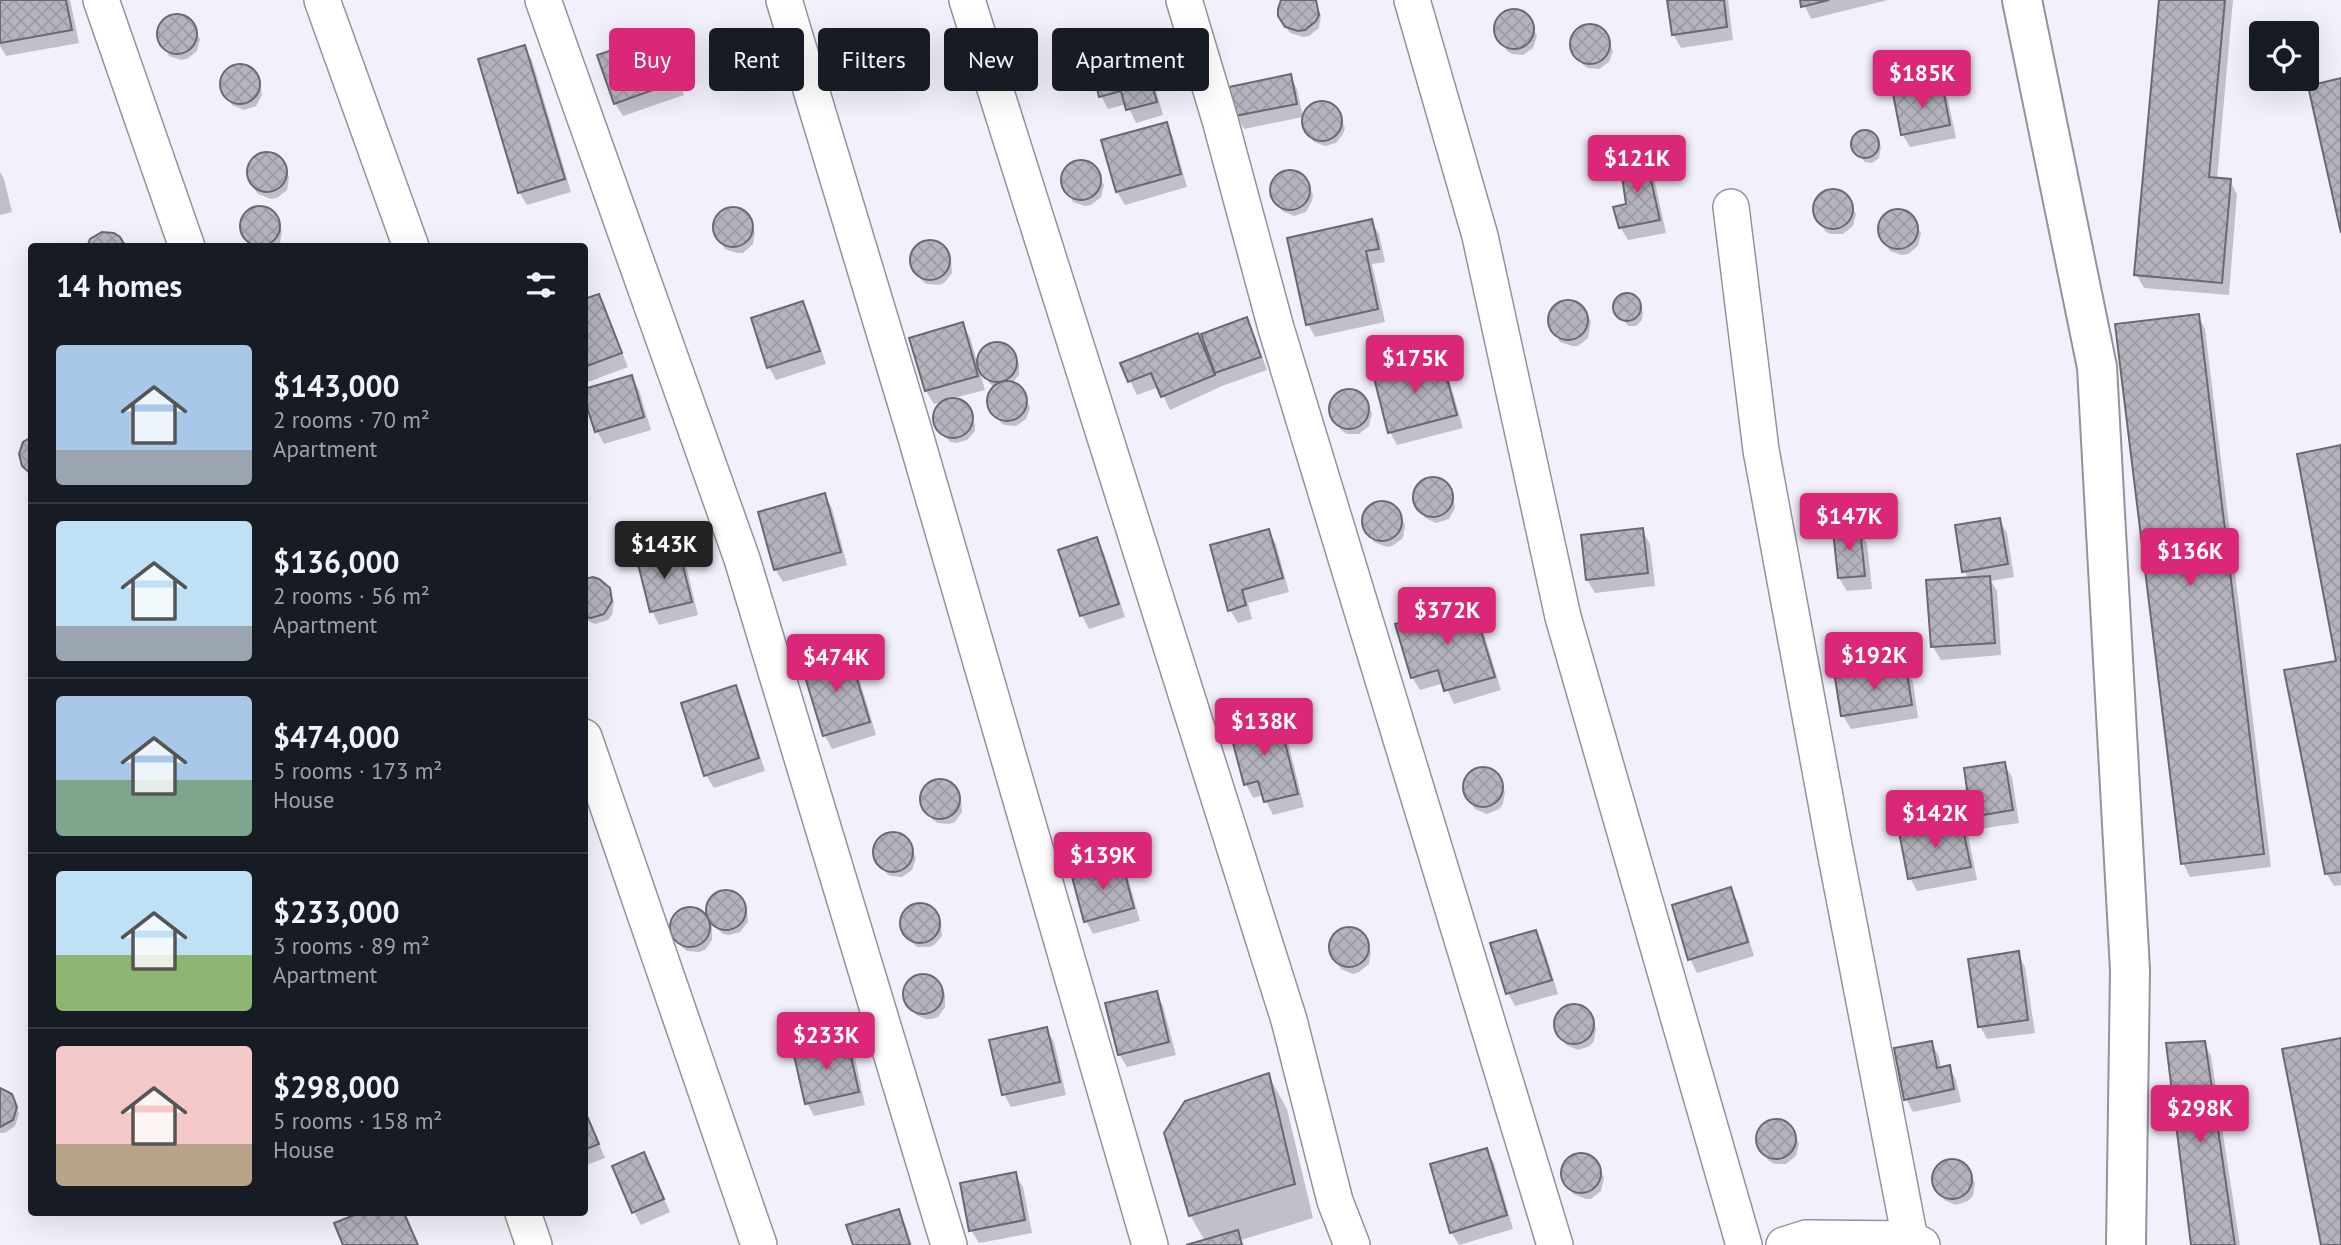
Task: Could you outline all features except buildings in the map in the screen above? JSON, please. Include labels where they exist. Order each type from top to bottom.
[{"type":"street","points":[[101,0],[186,243]]},
{"type":"street","points":[[322,0],[410,243]]},
{"type":"street","points":[[543,0],[742,559],[949,1245]]},
{"type":"street","points":[[784,0],[914,431],[1150,1245]]},
{"type":"street","points":[[967,0],[1289,1020],[1335,1202],[1352,1245]]},
{"type":"street","points":[[1184,0],[1220,120],[1276,328],[1555,1245]]},
{"type":"street","points":[[1412,0],[1480,236],[1563,617],[1744,1245]]},
{"type":"street","points":[[2022,0],[2097,367],[2130,970],[2126,1245]]},
{"type":"street","points":[[1731,207],[1761,450],[1835,851],[1916,1242],[1806,1238],[1784,1245]]},
{"type":"street","points":[[588,749],[759,1245]]},
{"type":"street","points":[[524,1216],[534,1245]]}]
